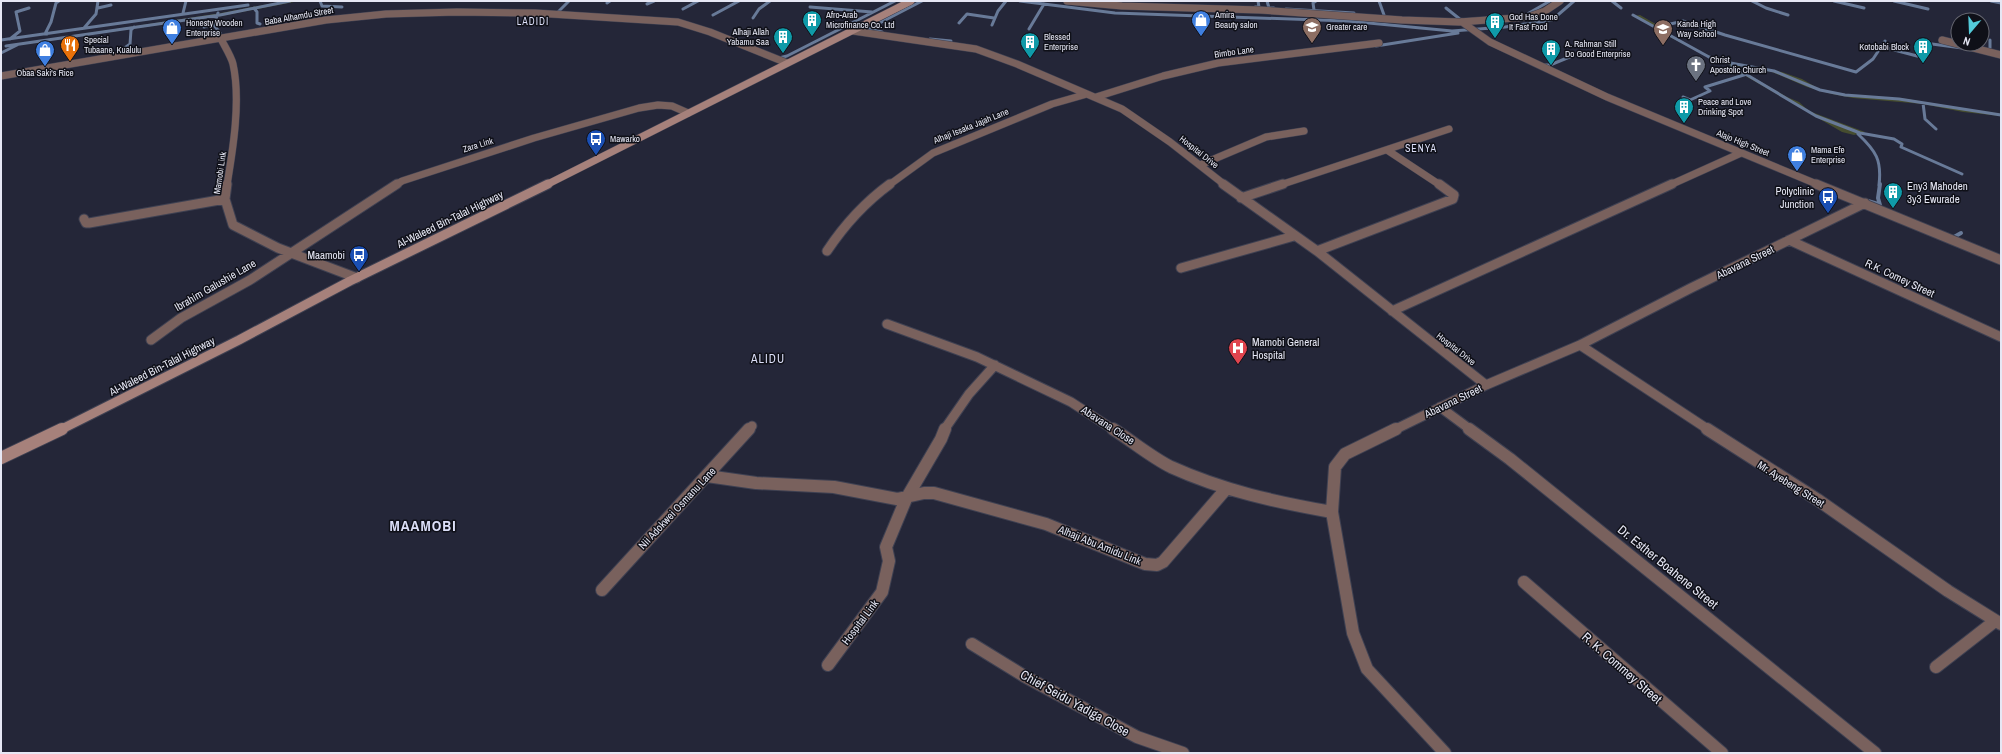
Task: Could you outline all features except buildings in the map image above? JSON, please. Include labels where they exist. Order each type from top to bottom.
[{"type":"street","name":"Al-Waleed Bin-Talal Highway","points":[[1,458],[36,442],[357,278],[911,1]]},
{"type":"street","points":[[1067,1],[1139,7],[1266,10],[1426,21],[1462,22],[1516,19],[1533,16],[1542,13],[1560,1]]},
{"type":"street","points":[[1264,1],[1266,10]]},
{"type":"street","name":"Baba Alhamdu Street","points":[[1,76],[326,20],[367,16],[450,12],[535,13],[678,22],[710,32],[787,63]]},
{"type":"street","name":"Alajo High Street","points":[[1462,22],[1481,37],[1559,76],[2001,260]]},
{"type":"street","name":"Hospital Drive","points":[[853,31],[976,49],[1017,64],[1096,97],[1135,116],[1241,198],[1294,236],[1317,250],[1392,312],[1486,385]]},
{"type":"street","name":"Mamobi Link","points":[[221,39],[233,64],[236,87],[234,145],[225,199],[233,225],[290,253],[357,278]]},
{"type":"street","points":[[1942,40],[2001,55]]},
{"type":"street","name":"Bimbo Lane","points":[[1096,97],[1163,76],[1218,63],[1379,43]]},
{"type":"street","name":"Alhaji Issaka Jajah Lane","points":[[827,251],[843,227],[871,198],[933,153],[1052,104],[1087,94]]},
{"type":"street","name":"Zara Link","points":[[290,253],[402,181],[420,174],[639,108],[658,105],[672,106],[688,113]]},
{"type":"street","points":[[1241,198],[1449,129]]},
{"type":"street","points":[[1200,166],[1266,137],[1304,131]]},
{"type":"street","points":[[1317,250],[1453,199],[1454,195],[1451,192],[1387,150]]},
{"type":"street","points":[[1392,312],[1741,153]]},
{"type":"street","points":[[84,219],[86,223],[89,223],[225,199]]},
{"type":"street","name":"Abavana Street","points":[[1445,753],[1367,669],[1353,633],[1332,512],[1335,467],[1344,454],[1486,385],[1580,345],[1865,203]]},
{"type":"street","points":[[1182,268],[1294,236]]},
{"type":"street","name":"R.K. Comey Street","points":[[1789,240],[2001,337]]},
{"type":"street","name":"Ibrahim Galushie Lane","points":[[152,340],[181,318],[250,280],[290,253]]},
{"type":"street","name":"Abavana Close","points":[[886,324],[995,365],[1071,402],[1170,466],[1226,489],[1273,501],[1332,512]]},
{"type":"street","name":"Mr. Ayebeng Street","points":[[1580,345],[1818,500],[1948,591],[1998,623]]},
{"type":"street","name":"Hospital Link","points":[[828,665],[882,592],[888,569],[886,547],[906,498],[941,439],[946,425],[969,394],[995,365]]},
{"type":"street","name":"Dr. Esther Boahene Street","points":[[1440,407],[1510,459],[1875,753]]},
{"type":"street","name":"Nii Adokwei Osmanu Lane","points":[[602,590],[752,426]]},
{"type":"street","points":[[707,476],[756,483],[834,487],[897,499],[906,498]]},
{"type":"street","name":"Alhaji Abu Amidu Link","points":[[906,498],[927,492],[934,493],[1046,524],[1144,564],[1157,565],[1163,562],[1226,489]]},
{"type":"street","name":"R. K. Commey Street","points":[[1524,582],[1722,753]]},
{"type":"street","points":[[1936,667],[1998,623]]},
{"type":"street","name":"Chief Seidu Yadiga Close","points":[[972,644],[1024,676],[1137,737],[1183,753]]},
{"type":"green space","points":[[284,1],[299,1],[221,16],[19,45],[23,43],[221,13]]},
{"type":"green space","points":[[1640,15],[1659,26],[1681,42],[1714,58],[1733,64],[1782,72],[1802,79],[1821,90],[1857,96],[1907,99],[2001,114],[2001,116],[1963,112],[1923,104],[1853,98],[1832,94],[1807,87],[1772,72],[1739,66],[1741,70],[1787,97],[1799,102],[1809,111],[1865,132],[1854,135],[1842,132],[1730,67],[1730,65],[1693,49],[1634,16]]},
{"type":"waterway","points":[[45,34],[51,22],[56,3],[59,1]]},
{"type":"waterway","points":[[84,28],[96,14],[98,1]]},
{"type":"waterway","points":[[183,13],[186,1]]},
{"type":"waterway","points":[[254,8],[290,1]]},
{"type":"waterway","points":[[320,1],[322,6],[342,7]]},
{"type":"waterway","points":[[558,12],[569,1]]},
{"type":"waterway","points":[[647,4],[654,1]]},
{"type":"waterway","points":[[683,9],[698,1]]},
{"type":"waterway","points":[[713,15],[739,1]]},
{"type":"waterway","points":[[753,18],[759,9],[770,1]]},
{"type":"waterway","points":[[779,58],[787,56],[895,1]]},
{"type":"waterway","points":[[882,32],[868,29],[922,1]]},
{"type":"waterway","points":[[992,25],[998,11],[1006,1]]},
{"type":"waterway","points":[[1020,1],[1044,4]]},
{"type":"waterway","points":[[1255,7],[1259,7],[1258,1]]},
{"type":"waterway","points":[[1267,1],[1269,8],[1274,8]]},
{"type":"waterway","points":[[1314,10],[1313,3],[1316,1]]},
{"type":"waterway","points":[[1379,1],[1384,15]]},
{"type":"waterway","points":[[1529,13],[1550,1]]},
{"type":"waterway","points":[[1044,4],[1115,13],[1348,21],[1452,31],[1505,27],[1552,20],[1574,1]]},
{"type":"waterway","points":[[1612,1],[1621,8]]},
{"type":"waterway","points":[[1752,1],[1766,8],[1788,15]]},
{"type":"waterway","points":[[1834,1],[1864,8]]},
{"type":"waterway","points":[[1894,1],[1928,9]]},
{"type":"waterway","points":[[1991,1],[2001,3]]},
{"type":"waterway","points":[[1029,29],[1044,4]]},
{"type":"waterway","points":[[98,8],[111,5]]},
{"type":"waterway","points":[[45,34],[248,5]]},
{"type":"waterway","points":[[810,7],[872,12]]},
{"type":"waterway","points":[[10,39],[20,31],[16,12],[29,8]]},
{"type":"waterway","points":[[217,15],[254,8]]},
{"type":"waterway","points":[[254,8],[257,12],[257,23],[260,24]]},
{"type":"waterway","points":[[1446,8],[1461,20]]},
{"type":"waterway","points":[[1286,9],[1354,13]]},
{"type":"waterway","points":[[959,23],[967,14],[994,18]]},
{"type":"waterway","points":[[133,28],[217,15]]},
{"type":"waterway","points":[[217,15],[214,25],[220,33]]},
{"type":"waterway","points":[[1633,15],[1709,57],[1725,62],[1774,71],[1820,90],[1845,95],[1899,99],[2001,115]]},
{"type":"waterway","points":[[1658,27],[1683,21],[1725,35],[1856,72],[1873,59],[1885,41]]},
{"type":"waterway","points":[[204,27],[214,23]]},
{"type":"waterway","points":[[6,46],[133,28]]},
{"type":"waterway","points":[[122,50],[130,44],[131,30],[133,28]]},
{"type":"waterway","points":[[1376,46],[1458,33]]},
{"type":"waterway","points":[[10,39],[45,34]]},
{"type":"waterway","points":[[1,40],[10,39]]},
{"type":"waterway","points":[[930,39],[951,41]]},
{"type":"waterway","points":[[1883,47],[1919,56],[1928,45],[1932,44],[1950,46]]},
{"type":"waterway","points":[[1,53],[17,45]]},
{"type":"waterway","points":[[1544,65],[1550,65],[1572,56]]},
{"type":"waterway","points":[[1732,66],[1746,74]]},
{"type":"waterway","points":[[1683,97],[1690,100],[1710,91],[1705,87],[1746,74]]},
{"type":"waterway","points":[[1746,74],[1816,116],[1860,133],[1894,139],[1902,144],[1901,147],[1962,174]]},
{"type":"waterway","points":[[1923,103],[1925,119],[1936,129]]},
{"type":"waterway","points":[[1858,134],[1876,156],[1880,169],[1879,185]]},
{"type":"waterway","points":[[1880,184],[1878,198],[1880,205]]},
{"type":"waterway","points":[[1868,201],[1878,204]]},
{"type":"waterway","points":[[1954,237],[1961,233]]},
{"type":"place","name":"Afro-Arab Microfinance Co. Ltd","points":[[812,37]]},
{"type":"place","name":"Amira Beauty salon","points":[[1201,37]]},
{"type":"place","name":"God Has Done It Fast Food","points":[[1495,39]]},
{"type":"place","name":"Greater care","points":[[1312,44]]},
{"type":"place","name":"Honesty Wooden Enterprise","points":[[172,45]]},
{"type":"place","name":"Kanda High Way School","points":[[1663,46]]},
{"type":"place","name":"Alhaji Allah Yabamu Saa","points":[[783,54]]},
{"type":"place","name":"Blessed Enterprise","points":[[1030,59]]},
{"type":"place","name":"Special Tubaane, Kualulu","points":[[70,62]]},
{"type":"place","name":"Kotobabi Block","points":[[1923,64]]},
{"type":"place","name":"A. Rahman Still Do Good Enterprise","points":[[1551,66]]},
{"type":"place","name":"Obaa Saki's Rice","points":[[45,67]]},
{"type":"place","name":"Christ Apostolic Church","points":[[1696,82]]},
{"type":"place","name":"Peace and Love Drinking Spot","points":[[1684,124]]},
{"type":"place","name":"Mawarko","points":[[596,156]]},
{"type":"place","name":"Mama Efe Enterprise","points":[[1797,172]]},
{"type":"place","name":"Eny3 Mahoden 3y3 Ewurade","points":[[1893,209]]},
{"type":"place","name":"Polyclinic Junction","points":[[1828,214]]},
{"type":"place","name":"Maamobi","points":[[359,272]]},
{"type":"place","name":"Mamobi General Hospital","points":[[1238,365]]},
{"type":"district","name":"LADIDI","points":[[533,21]]},
{"type":"district","name":"SENYA","points":[[1421,148]]},
{"type":"district","name":"ALIDU","points":[[768,359]]},
{"type":"district","name":"MAAMOBI","points":[[423,525]]}]
